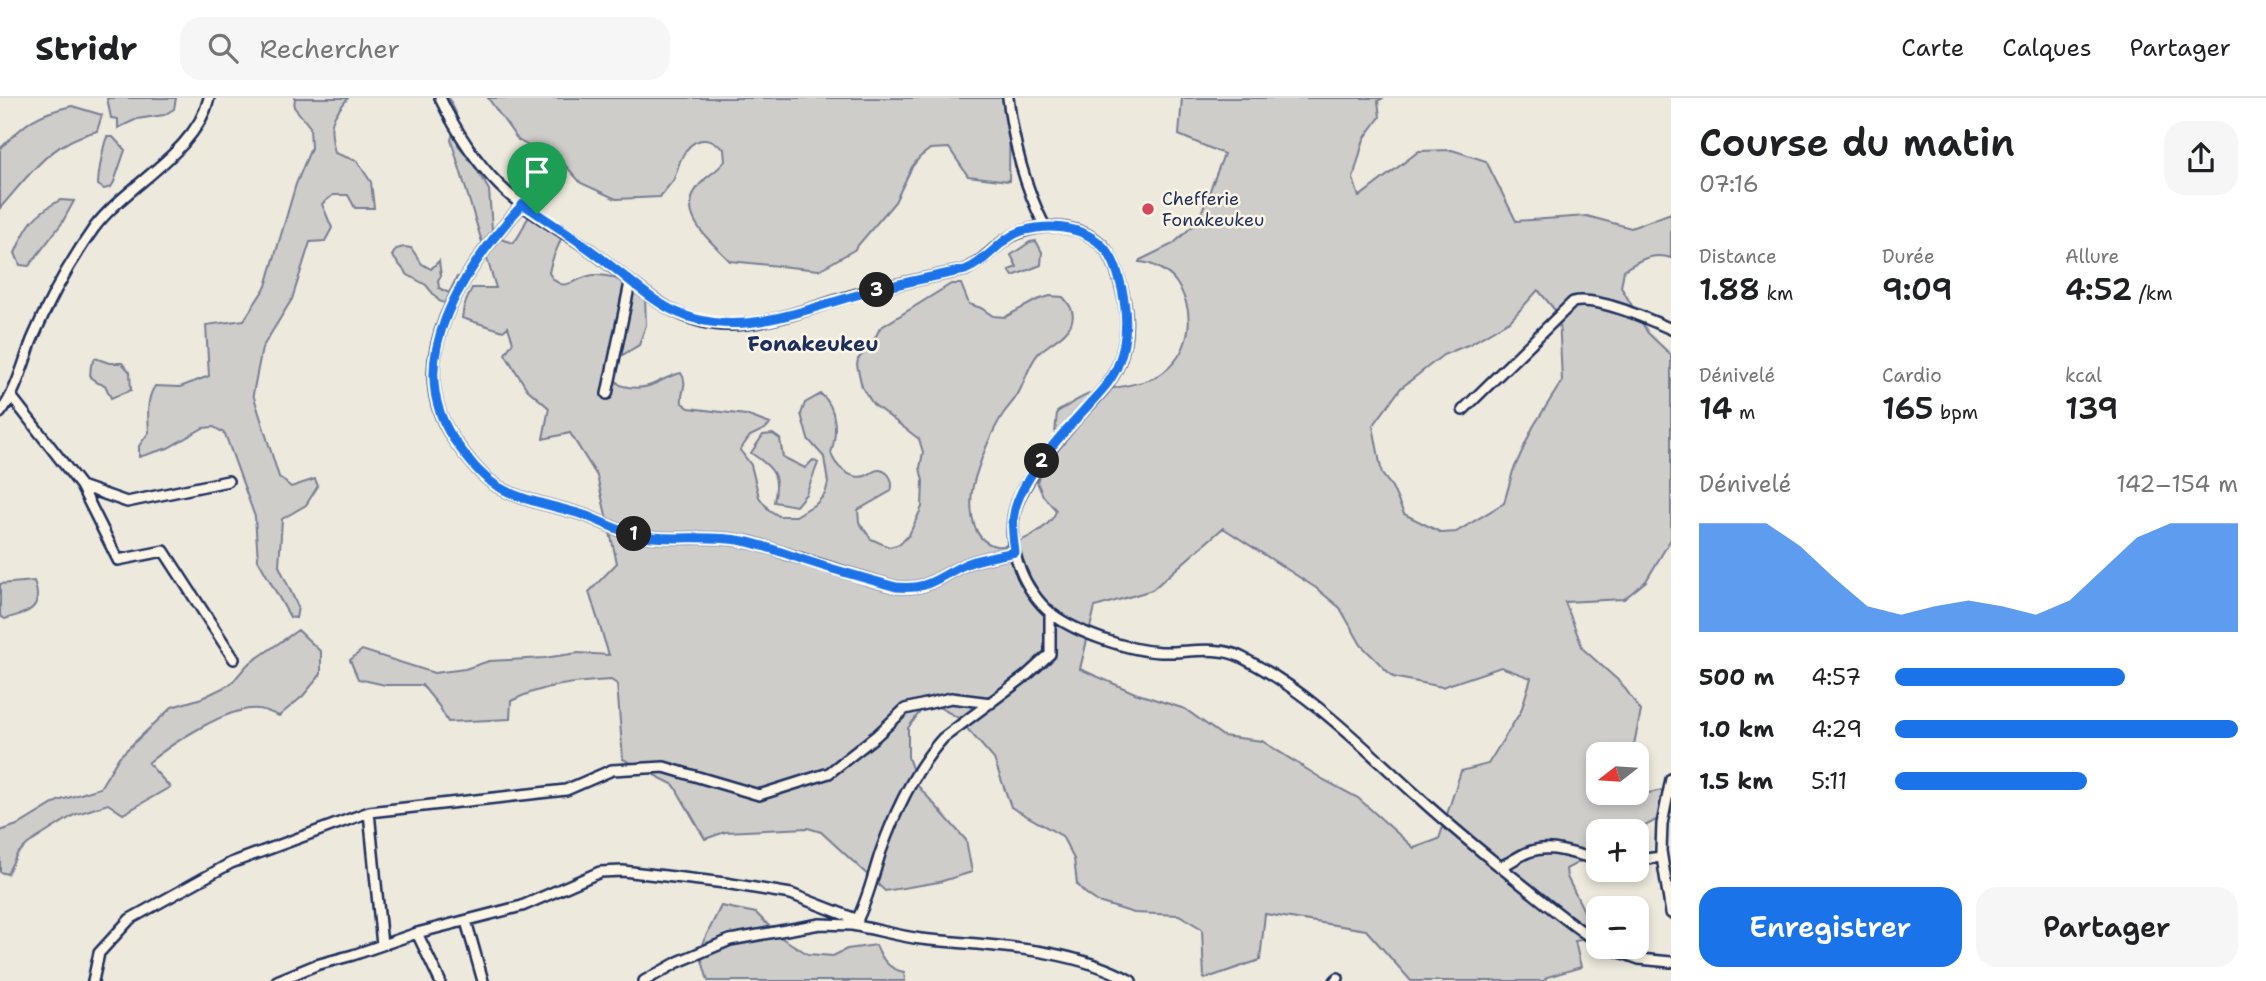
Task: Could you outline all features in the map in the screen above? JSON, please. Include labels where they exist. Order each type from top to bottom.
[{"type":"street","points":[[0,413],[11,396],[34,337],[64,277],[93,229],[189,136],[205,112],[209,98]]},
{"type":"street","points":[[440,98],[478,160],[498,184],[662,304],[687,316],[722,324],[744,323],[791,314],[861,294],[965,270],[1012,236],[1045,227],[1079,231],[1099,242],[1110,255],[1124,298],[1126,330],[1119,362],[1106,386],[1069,426],[1019,497],[1013,522],[1015,552],[1028,586],[1050,613],[1109,642],[1160,652],[1219,651],[1231,653],[1254,665],[1297,692],[1353,737],[1500,867],[1586,933]]},
{"type":"street","points":[[1007,98],[1015,152],[1025,184],[1045,227]]},
{"type":"street","points":[[523,204],[476,258],[454,297],[439,335],[435,361],[437,396],[447,430],[476,468],[496,485],[629,533],[668,538],[740,540],[896,587],[932,584],[962,565],[1015,552]]},
{"type":"street","points":[[607,394],[630,283]]},
{"type":"street","points":[[1463,410],[1573,302],[1584,301],[1622,309],[1671,329]]},
{"type":"street","points":[[11,396],[81,486],[118,560],[164,551],[234,659]]},
{"type":"street","points":[[81,486],[127,502],[228,481]]},
{"type":"street","points":[[855,922],[891,827],[914,779],[943,738],[1027,675],[1050,654],[1050,613]]},
{"type":"street","points":[[93,981],[99,953],[130,919],[232,863],[369,812],[566,790],[612,770],[664,767],[759,795],[830,773],[905,709],[951,698],[991,703]]},
{"type":"street","points":[[1671,779],[1662,824],[1662,857],[1671,913]]},
{"type":"street","points":[[369,812],[382,945]]},
{"type":"street","points":[[1500,867],[1526,853],[1544,849],[1558,848],[1586,856]]},
{"type":"street","points":[[1649,858],[1662,857]]},
{"type":"street","points":[[276,981],[316,965],[417,933],[522,905],[587,876],[600,872],[623,871],[792,894],[855,922],[912,937],[1015,948],[1059,956],[1098,966],[1131,981]]},
{"type":"street","points":[[466,921],[483,981]]},
{"type":"street","points":[[644,981],[678,962],[730,940],[820,924],[855,922]]},
{"type":"street","points":[[417,933],[440,981]]},
{"type":"street","points":[[1639,959],[1671,962]]},
{"type":"shaded area","points":[[107,98],[176,98],[174,109],[164,115],[137,119],[118,128],[118,119],[111,118]]},
{"type":"shaded area","points":[[295,98],[348,98],[332,123],[335,153],[357,161],[371,182],[374,208],[355,208],[348,195],[333,195],[322,204],[332,228],[325,241],[310,242],[292,299],[262,348],[253,394],[279,477],[291,487],[315,479],[318,486],[306,505],[282,519],[279,566],[298,607],[296,618],[290,617],[258,560],[255,517],[225,434],[214,427],[203,428],[168,448],[139,457],[139,446],[149,432],[149,402],[155,386],[180,387],[209,376],[206,325],[244,320],[266,286],[296,184],[311,148],[310,127],[294,107]]},
{"type":"shaded area","points":[[436,98],[449,98],[456,113],[458,145],[471,160],[489,190],[492,229],[500,239],[513,243],[529,217],[540,210],[558,227],[561,234],[549,273],[554,280],[565,284],[587,276],[609,276],[645,297],[646,325],[639,345],[611,362],[619,384],[636,388],[650,386],[681,373],[684,381],[682,403],[689,408],[746,415],[770,424],[750,436],[740,450],[751,465],[759,497],[769,510],[779,516],[796,516],[817,503],[825,494],[828,483],[824,457],[808,439],[801,414],[805,403],[821,394],[831,406],[835,422],[831,453],[836,463],[854,476],[865,476],[880,470],[890,478],[891,491],[858,510],[859,522],[871,539],[889,547],[900,544],[909,535],[922,507],[923,481],[920,468],[923,452],[919,439],[873,404],[862,387],[858,359],[872,344],[880,328],[951,284],[961,284],[969,304],[993,316],[1005,317],[1050,296],[1063,297],[1071,308],[1073,317],[1070,326],[1035,358],[1017,395],[995,429],[975,478],[971,507],[975,527],[980,536],[996,546],[1012,544],[1031,535],[1054,517],[1056,510],[1043,496],[1037,482],[1054,445],[1057,412],[1090,394],[1136,384],[1158,376],[1178,357],[1188,333],[1189,320],[1183,294],[1173,278],[1164,271],[1139,262],[1173,244],[1198,221],[1224,154],[1179,135],[1182,98],[1383,98],[1378,101],[1380,117],[1364,139],[1353,178],[1359,197],[1419,151],[1452,150],[1486,161],[1516,221],[1587,216],[1631,228],[1671,213],[1671,258],[1652,257],[1635,263],[1624,270],[1621,287],[1648,333],[1671,355],[1671,539],[1646,581],[1624,599],[1565,602],[1583,649],[1621,683],[1641,711],[1635,742],[1586,742],[1586,805],[1649,805],[1649,793],[1671,788],[1671,812],[1649,824],[1649,819],[1586,819],[1586,858],[1566,869],[1567,877],[1586,913],[1586,939],[1575,941],[1581,967],[1547,977],[1544,981],[1411,981],[1366,930],[1265,914],[1260,960],[1204,979],[1202,929],[1179,915],[1134,913],[1098,902],[1084,892],[1077,884],[1074,859],[1062,836],[1011,807],[994,759],[957,717],[928,701],[908,728],[908,757],[918,786],[966,840],[972,872],[939,882],[885,891],[821,832],[808,828],[725,832],[705,839],[674,785],[623,759],[617,684],[611,680],[560,685],[535,691],[511,701],[510,719],[448,722],[422,685],[385,685],[358,679],[350,660],[362,650],[434,673],[465,669],[489,661],[578,653],[609,655],[589,592],[617,563],[597,476],[570,433],[543,439],[549,408],[527,389],[505,354],[513,342],[508,327],[503,331],[462,318],[472,288],[496,288],[451,140],[454,130],[446,123]],"holes":[[[1538,290],[1559,315],[1562,381],[1533,427],[1513,471],[1504,503],[1456,532],[1442,533],[1404,514],[1392,487],[1382,474],[1373,426],[1401,388],[1443,355],[1470,344],[1511,320]],[[1223,528],[1316,588],[1340,608],[1361,645],[1393,677],[1442,687],[1501,667],[1531,678],[1521,711],[1488,764],[1461,771],[1439,839],[1414,848],[1358,798],[1262,741],[1223,736],[1185,709],[1135,693],[1080,669],[1095,607],[1152,590]]]},
{"type":"shaded area","points":[[488,98],[1010,98],[1009,181],[968,176],[949,148],[930,149],[912,167],[895,202],[854,250],[819,270],[730,261],[696,223],[691,202],[695,191],[725,161],[724,149],[706,140],[695,142],[686,150],[674,179],[660,197],[616,199],[581,183],[547,150],[534,149],[518,140]]},
{"type":"shaded area","points":[[72,106],[102,115],[97,131],[80,136],[54,151],[32,171],[0,208],[0,149],[32,120]]},
{"type":"shaded area","points":[[107,137],[113,137],[125,150],[114,182],[111,187],[104,189],[98,185],[98,181]]},
{"type":"shaded area","points":[[60,200],[74,201],[62,223],[29,266],[20,265],[15,253],[27,228],[37,216]]},
{"type":"shaded area","points":[[1036,241],[1042,252],[1041,265],[1013,276],[1009,270],[1017,267],[1011,255]]},
{"type":"shaded area","points":[[411,248],[422,264],[431,269],[439,261],[439,288],[449,293],[457,277],[461,278],[459,288],[447,304],[439,301],[426,285],[408,275],[392,256],[396,249]]},
{"type":"shaded area","points":[[95,358],[109,363],[122,363],[130,372],[131,390],[111,398],[105,385],[90,377]]},
{"type":"shaded area","points":[[773,434],[780,439],[783,457],[805,468],[813,460],[818,463],[806,494],[796,506],[774,502],[776,485],[773,473],[751,453],[763,435]]},
{"type":"shaded area","points":[[34,581],[37,598],[32,608],[5,619],[0,616],[0,584]]},
{"type":"shaded area","points":[[298,630],[321,652],[321,674],[303,696],[279,716],[261,709],[246,710],[200,728],[148,763],[170,787],[123,814],[108,804],[74,815],[28,844],[17,854],[7,874],[0,872],[0,831],[20,824],[58,801],[100,788],[119,757],[172,707],[202,698],[231,684],[247,665]]},
{"type":"shaded area","points":[[721,906],[756,913],[780,937],[808,954],[833,956],[847,949],[876,945],[886,963],[904,972],[905,981],[708,981],[699,950]]},
{"type":"place","name":"Chefferie Fonakeukeu","points":[[1148,209]]},
{"type":"district","name":"Fonakeukeu","points":[[813,344]]},
{"type":"route","points":[[523,204],[537,214],[662,304],[687,316],[730,325],[768,320],[861,294],[965,270],[1021,232],[1045,227],[1068,228],[1099,242],[1114,263],[1126,312],[1124,345],[1119,362],[1106,386],[1069,426],[1019,497],[1013,522],[1015,552],[962,565],[932,584],[896,587],[740,540],[668,538],[629,533],[496,485],[476,468],[454,441],[440,412],[435,361],[439,335],[454,297],[476,258],[523,204]]}]
